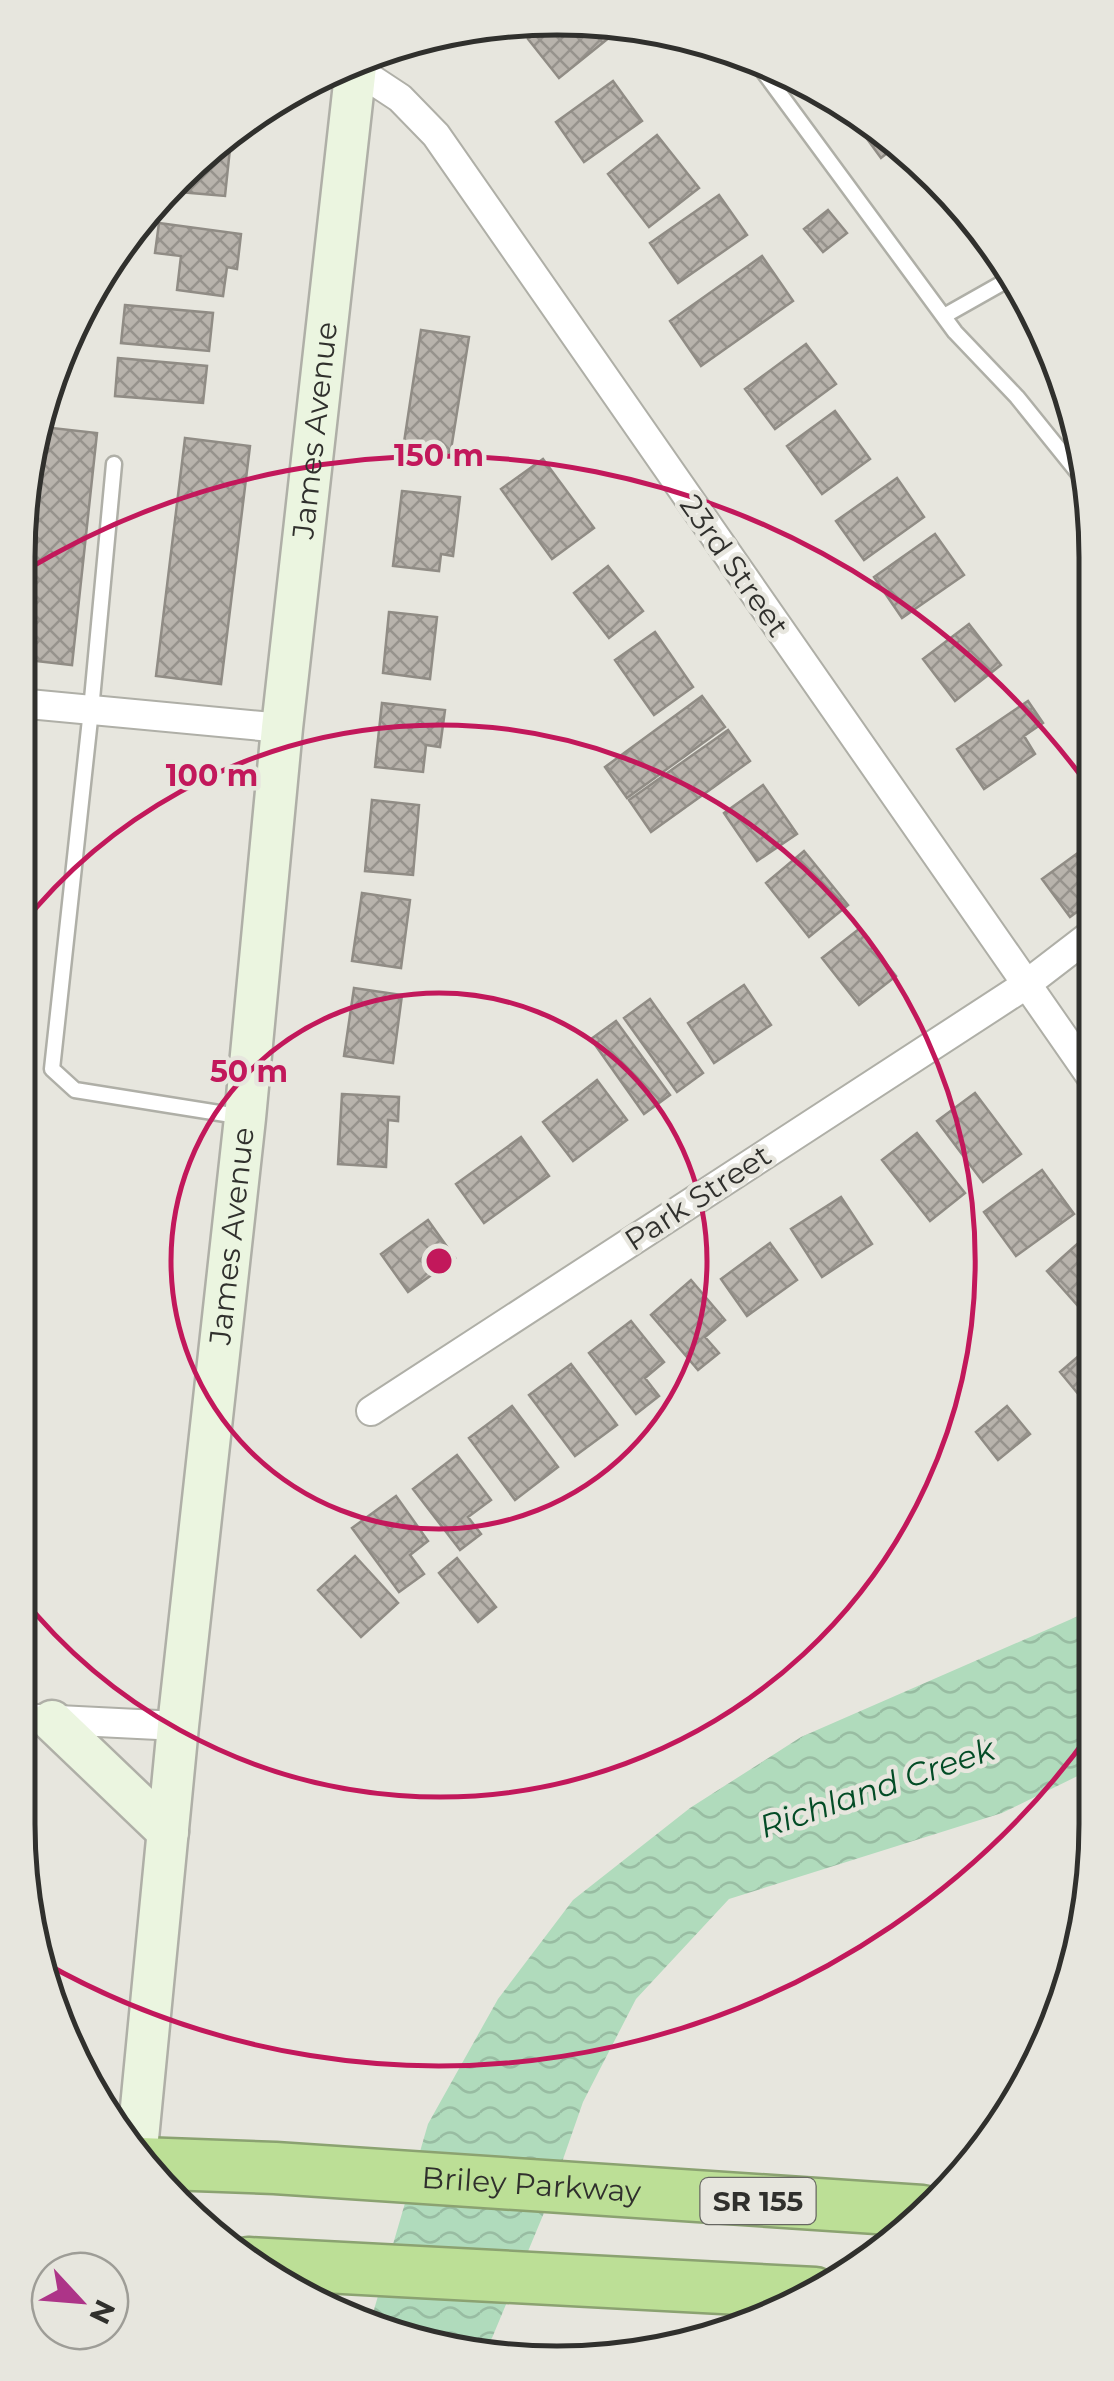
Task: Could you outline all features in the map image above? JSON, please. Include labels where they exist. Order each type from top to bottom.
[{"type":"highway","name":"Briley Parkway","points":[[160,2162],[907,2210]]},
{"type":"highway","points":[[278,2265],[789,2292]]},
{"type":"street","name":"23rd Street","points":[[367,71],[400,98],[436,136],[1079,1061]]},
{"type":"street","name":"James Avenue","points":[[140,2138],[178,1726],[355,76]]},
{"type":"street","points":[[35,705],[282,728]]},
{"type":"street","name":"Park Street","points":[[371,1410],[1024,986],[1079,944]]},
{"type":"street","points":[[35,1719],[178,1726]]},
{"type":"street","points":[[35,1719],[168,1832]]},
{"type":"lane","points":[[771,81],[944,316],[1071,464]]},
{"type":"lane","points":[[944,316],[1002,284]]},
{"type":"lane","points":[[114,464],[52,1069],[75,1090],[245,1118]]},
{"type":"water","name":"Richland Creek","points":[[1079,1615],[1079,1775],[1002,1813],[729,1899],[636,1999],[583,2102],[546,2208],[492,2338],[488,2342],[455,2336],[373,2312],[428,2124],[498,1999],[573,1900],[690,1808],[801,1737]]},
{"type":"building","points":[[557,35],[609,38],[559,78],[528,39]]},
{"type":"building","points":[[613,81],[642,121],[584,162],[556,122]]},
{"type":"building","points":[[657,135],[699,188],[649,227],[608,174]]},
{"type":"building","points":[[865,136],[887,153],[881,158]]},
{"type":"building","points":[[230,151],[225,196],[184,192]]},
{"type":"building","points":[[719,195],[747,235],[678,283],[650,243]]},
{"type":"building","points":[[828,210],[847,233],[823,252],[804,229]]},
{"type":"building","points":[[159,223],[241,234],[237,269],[227,267],[223,296],[177,290],[181,256],[155,253]]},
{"type":"building","points":[[762,256],[793,301],[701,366],[670,321]]},
{"type":"building","points":[[125,305],[213,313],[209,351],[121,343]]},
{"type":"building","points":[[421,330],[469,337],[450,456],[403,449]]},
{"type":"building","points":[[806,344],[836,384],[775,429],[745,389]]},
{"type":"building","points":[[118,358],[207,366],[203,403],[115,396]]},
{"type":"building","points":[[835,411],[870,459],[822,494],[787,446]]},
{"type":"building","points":[[52,428],[97,433],[72,665],[35,661],[36,523]]},
{"type":"building","points":[[185,438],[250,446],[221,684],[156,676]]},
{"type":"building","points":[[543,459],[594,528],[552,559],[501,489]]},
{"type":"building","points":[[897,478],[924,517],[864,560],[836,521]]},
{"type":"building","points":[[402,491],[460,497],[453,556],[441,554],[439,571],[393,566]]},
{"type":"building","points":[[935,534],[964,575],[902,618],[874,577]]},
{"type":"building","points":[[608,566],[643,611],[609,638],[574,593]]},
{"type":"building","points":[[389,612],[437,617],[430,679],[383,673]]},
{"type":"building","points":[[969,624],[1001,665],[955,701],[923,659]]},
{"type":"building","points":[[655,632],[693,687],[654,715],[615,660]]},
{"type":"building","points":[[702,696],[725,727],[627,798],[605,767]]},
{"type":"building","points":[[1028,701],[1043,723],[1024,736],[1035,754],[984,789],[957,749]]},
{"type":"building","points":[[382,703],[445,710],[440,747],[426,745],[423,772],[375,767]]},
{"type":"building","points":[[728,730],[750,761],[651,832],[629,800]]},
{"type":"building","points":[[763,785],[797,834],[757,861],[724,813]]},
{"type":"building","points":[[372,800],[419,805],[413,875],[365,871]]},
{"type":"building","points":[[804,851],[848,905],[809,937],[766,883]]},
{"type":"building","points":[[1079,852],[1079,910],[1070,917],[1042,879]]},
{"type":"building","points":[[362,893],[410,900],[401,968],[352,961]]},
{"type":"building","points":[[859,929],[896,976],[859,1005],[822,958]]},
{"type":"building","points":[[744,985],[771,1025],[714,1063],[688,1023]]},
{"type":"building","points":[[354,988],[402,995],[393,1063],[344,1056]]},
{"type":"building","points":[[650,999],[703,1073],[677,1092],[624,1018]]},
{"type":"building","points":[[616,1021],[670,1095],[644,1114],[591,1039]]},
{"type":"building","points":[[597,1080],[627,1120],[573,1161],[543,1122]]},
{"type":"building","points":[[975,1093],[1021,1154],[983,1182],[937,1121]]},
{"type":"building","points":[[342,1094],[399,1097],[398,1121],[388,1120],[386,1167],[338,1164]]},
{"type":"building","points":[[917,1133],[965,1193],[930,1221],[882,1160]]},
{"type":"building","points":[[521,1137],[549,1176],[484,1223],[456,1184]]},
{"type":"building","points":[[1042,1170],[1074,1214],[1016,1256],[984,1212]]},
{"type":"building","points":[[841,1197],[872,1244],[822,1277],[791,1229]]},
{"type":"building","points":[[428,1220],[455,1258],[408,1292],[381,1254]]},
{"type":"building","points":[[1079,1242],[1079,1307],[1047,1271]]},
{"type":"building","points":[[770,1243],[797,1280],[747,1316],[721,1279]]},
{"type":"building","points":[[691,1280],[725,1320],[705,1337],[719,1353],[698,1370],[651,1315]]},
{"type":"building","points":[[631,1321],[664,1362],[645,1378],[659,1396],[636,1414],[589,1353]]},
{"type":"building","points":[[1079,1356],[1079,1395],[1060,1372]]},
{"type":"building","points":[[571,1364],[617,1425],[575,1456],[529,1395]]},
{"type":"building","points":[[512,1406],[558,1467],[515,1500],[469,1438]]},
{"type":"building","points":[[1007,1406],[1030,1434],[998,1460],[976,1432]]},
{"type":"building","points":[[457,1455],[491,1500],[468,1517],[481,1534],[460,1550],[413,1489]]},
{"type":"building","points":[[396,1496],[428,1541],[410,1555],[424,1574],[399,1592],[352,1528]]},
{"type":"building","points":[[355,1556],[398,1603],[361,1637],[318,1590]]},
{"type":"building","points":[[457,1558],[496,1607],[478,1622],[439,1573]]}]
